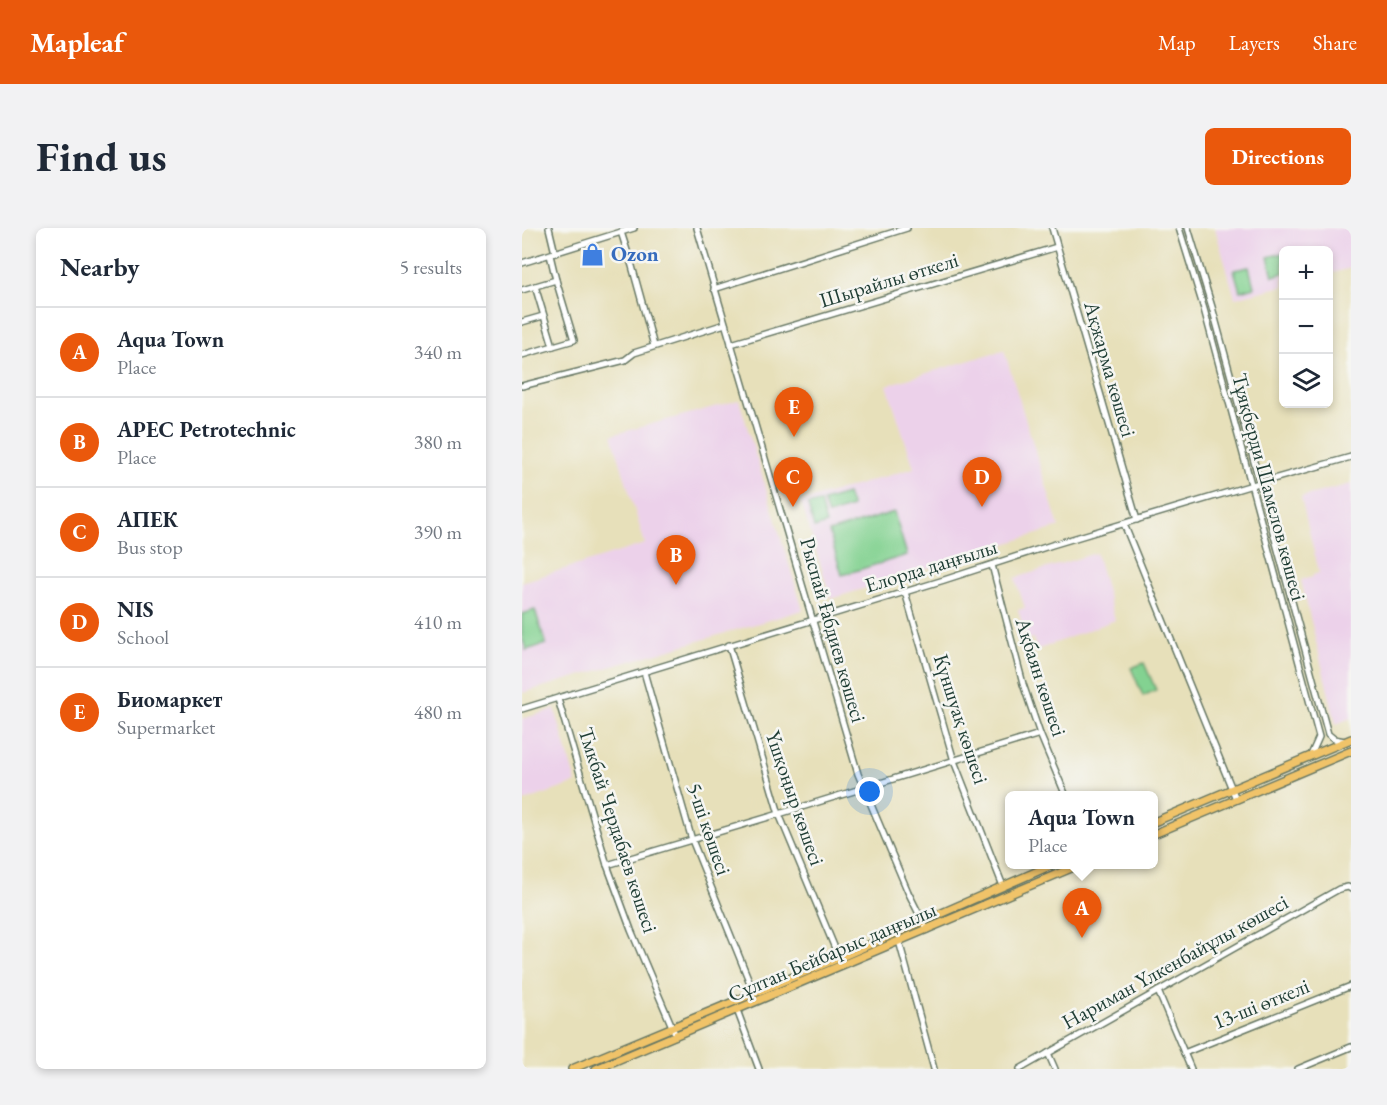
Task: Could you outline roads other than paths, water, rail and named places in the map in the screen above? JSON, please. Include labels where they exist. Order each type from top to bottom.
[{"type":"main road","points":[[1158,820],[1348,740]]},
{"type":"main road","points":[[1158,832],[1351,751]]},
{"type":"main road","name":"Сұлтан Бейбарыс даңғылы","points":[[572,1069],[839,958],[1042,869]]},
{"type":"main road","name":"Сұлтан Бейбарыс даңғылы","points":[[596,1069],[1069,869]]},
{"type":"street","points":[[522,355],[574,340],[556,280],[549,228]]},
{"type":"street","points":[[522,263],[634,228]]},
{"type":"street","name":"Рыспай Ғабдиев көшесі","points":[[696,228],[814,619],[858,774],[927,930]]},
{"type":"street","points":[[714,289],[907,228]]},
{"type":"street","name":"Ақжарма көшесі","points":[[1052,228],[1137,520]]},
{"type":"street","name":"Тұяқберди Шамелов көшесі","points":[[1179,228],[1204,309],[1319,737],[1311,755]]},
{"type":"street","name":"Тұяқберди Шамелов көшесі","points":[[1188,228],[1212,307],[1328,734],[1334,739],[1348,740]]},
{"type":"street","points":[[621,232],[633,266],[654,346]]},
{"type":"street","name":"Шырайлы өткелі","points":[[731,345],[1057,247]]},
{"type":"street","points":[[522,290],[556,280]]},
{"type":"street","points":[[535,286],[553,346]]},
{"type":"street","points":[[522,322],[543,316]]},
{"type":"street","points":[[522,386],[625,360],[634,353],[725,324]]},
{"type":"street","name":"Елорда даңғылы","points":[[522,709],[1250,485],[1351,457]]},
{"type":"street","points":[[1124,524],[1236,798]]},
{"type":"street","name":"Ақбаян көшесі","points":[[992,565],[1023,684],[1040,734],[1064,791]]},
{"type":"street","name":"Күншуақ көшесі","points":[[905,592],[954,761],[1003,886]]},
{"type":"street","name":"Үшқоңыр көшесі","points":[[729,645],[779,814],[839,958]]},
{"type":"street","name":"5-ші көшесі","points":[[644,672],[692,840],[754,993]]},
{"type":"street","name":"Тмкбай Чердабаев көшесі","points":[[558,699],[607,865],[676,1036]]},
{"type":"street","points":[[607,865],[1040,734]]},
{"type":"street","name":"Нариман Үлкенбайұлы көшесі","points":[[1020,1069],[1339,889],[1350,888]]},
{"type":"street","points":[[899,941],[934,1069]]},
{"type":"street","name":"13-ші өткелі","points":[[1184,1053],[1351,986]]},
{"type":"street","points":[[1158,992],[1191,1069]]},
{"type":"street","points":[[737,1010],[759,1069]]},
{"type":"street","points":[[1298,1069],[1351,1047]]},
{"type":"street","points":[[1048,1053],[1055,1069]]},
{"type":"place","name":"Ozon","points":[[593,254]]},
{"type":"place","name":"Биомаркет","points":[[794,437]]},
{"type":"place","name":"АПЕК","points":[[793,507]]},
{"type":"place","name":"NIS","points":[[982,507]]},
{"type":"place","name":"APEC Petrotechnic","points":[[676,585]]},
{"type":"place","name":"Aqua Town","points":[[1082,938]]}]
